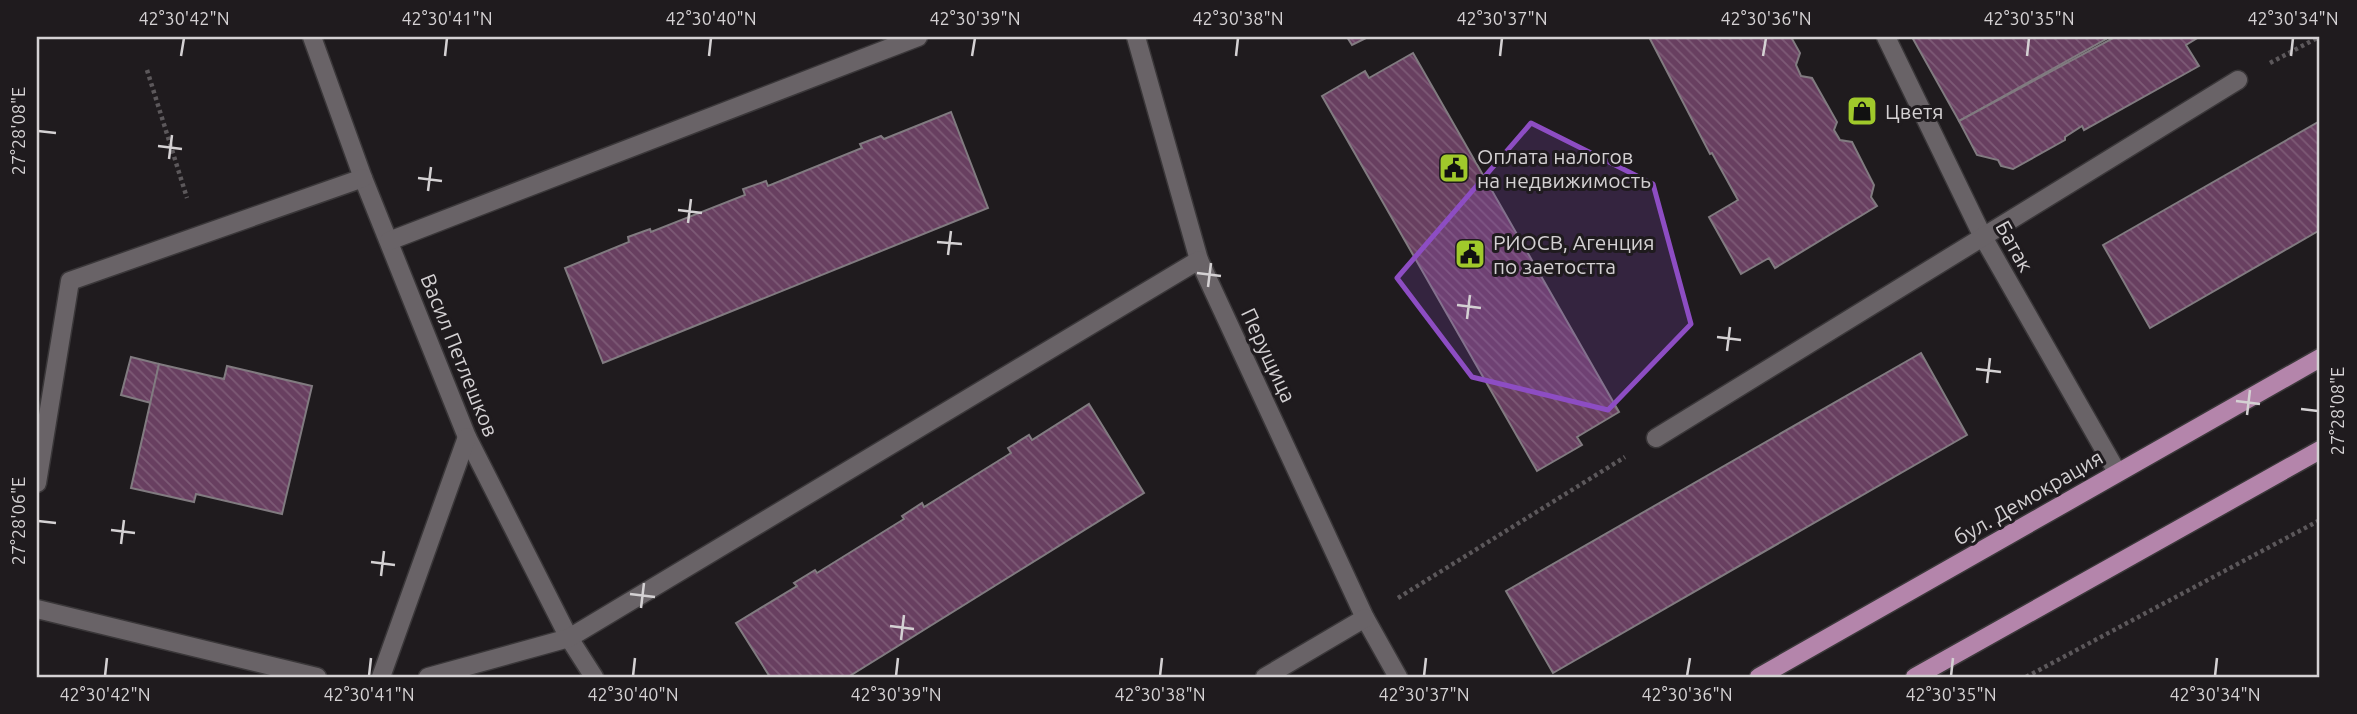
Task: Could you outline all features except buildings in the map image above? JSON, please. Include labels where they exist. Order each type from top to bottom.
[{"type":"main road","name":"бул. Демокрация","points":[[1759,677],[2320,358]]},
{"type":"main road","points":[[1915,677],[1940,671],[2320,450]]},
{"type":"street","name":"Васил Петлешков","points":[[312,37],[363,178],[467,437],[569,638],[594,677]]},
{"type":"street","points":[[389,241],[918,37]]},
{"type":"street","name":"Перущица","points":[[1136,37],[1199,260],[1365,618],[1398,677]]},
{"type":"street","name":"Батак","points":[[1886,37],[1983,237],[2117,472]]},
{"type":"street","points":[[1656,438],[2238,80]]},
{"type":"street","points":[[37,483],[70,281],[363,178]]},
{"type":"street","points":[[428,677],[569,638],[1199,260]]},
{"type":"street","points":[[382,677],[467,437]]},
{"type":"street","points":[[37,609],[317,677]]},
{"type":"street","points":[[1265,677],[1365,618]]},
{"type":"path","points":[[2238,80],[2319,37]]},
{"type":"path","points":[[147,70],[199,236]]},
{"type":"path","points":[[1365,618],[1656,438]]},
{"type":"path","points":[[2026,677],[2320,520]]},
{"type":"highlighted area","points":[[1531,123],[1653,184],[1691,324],[1608,410],[1472,377],[1397,278]]},
{"type":"place","name":"Цветя","points":[[1862,111]]},
{"type":"place","name":"Оплата налогов на недвижимость","points":[[1454,168]]},
{"type":"place","name":"РИОСВ, Агенция по заетостта","points":[[1470,254]]}]
